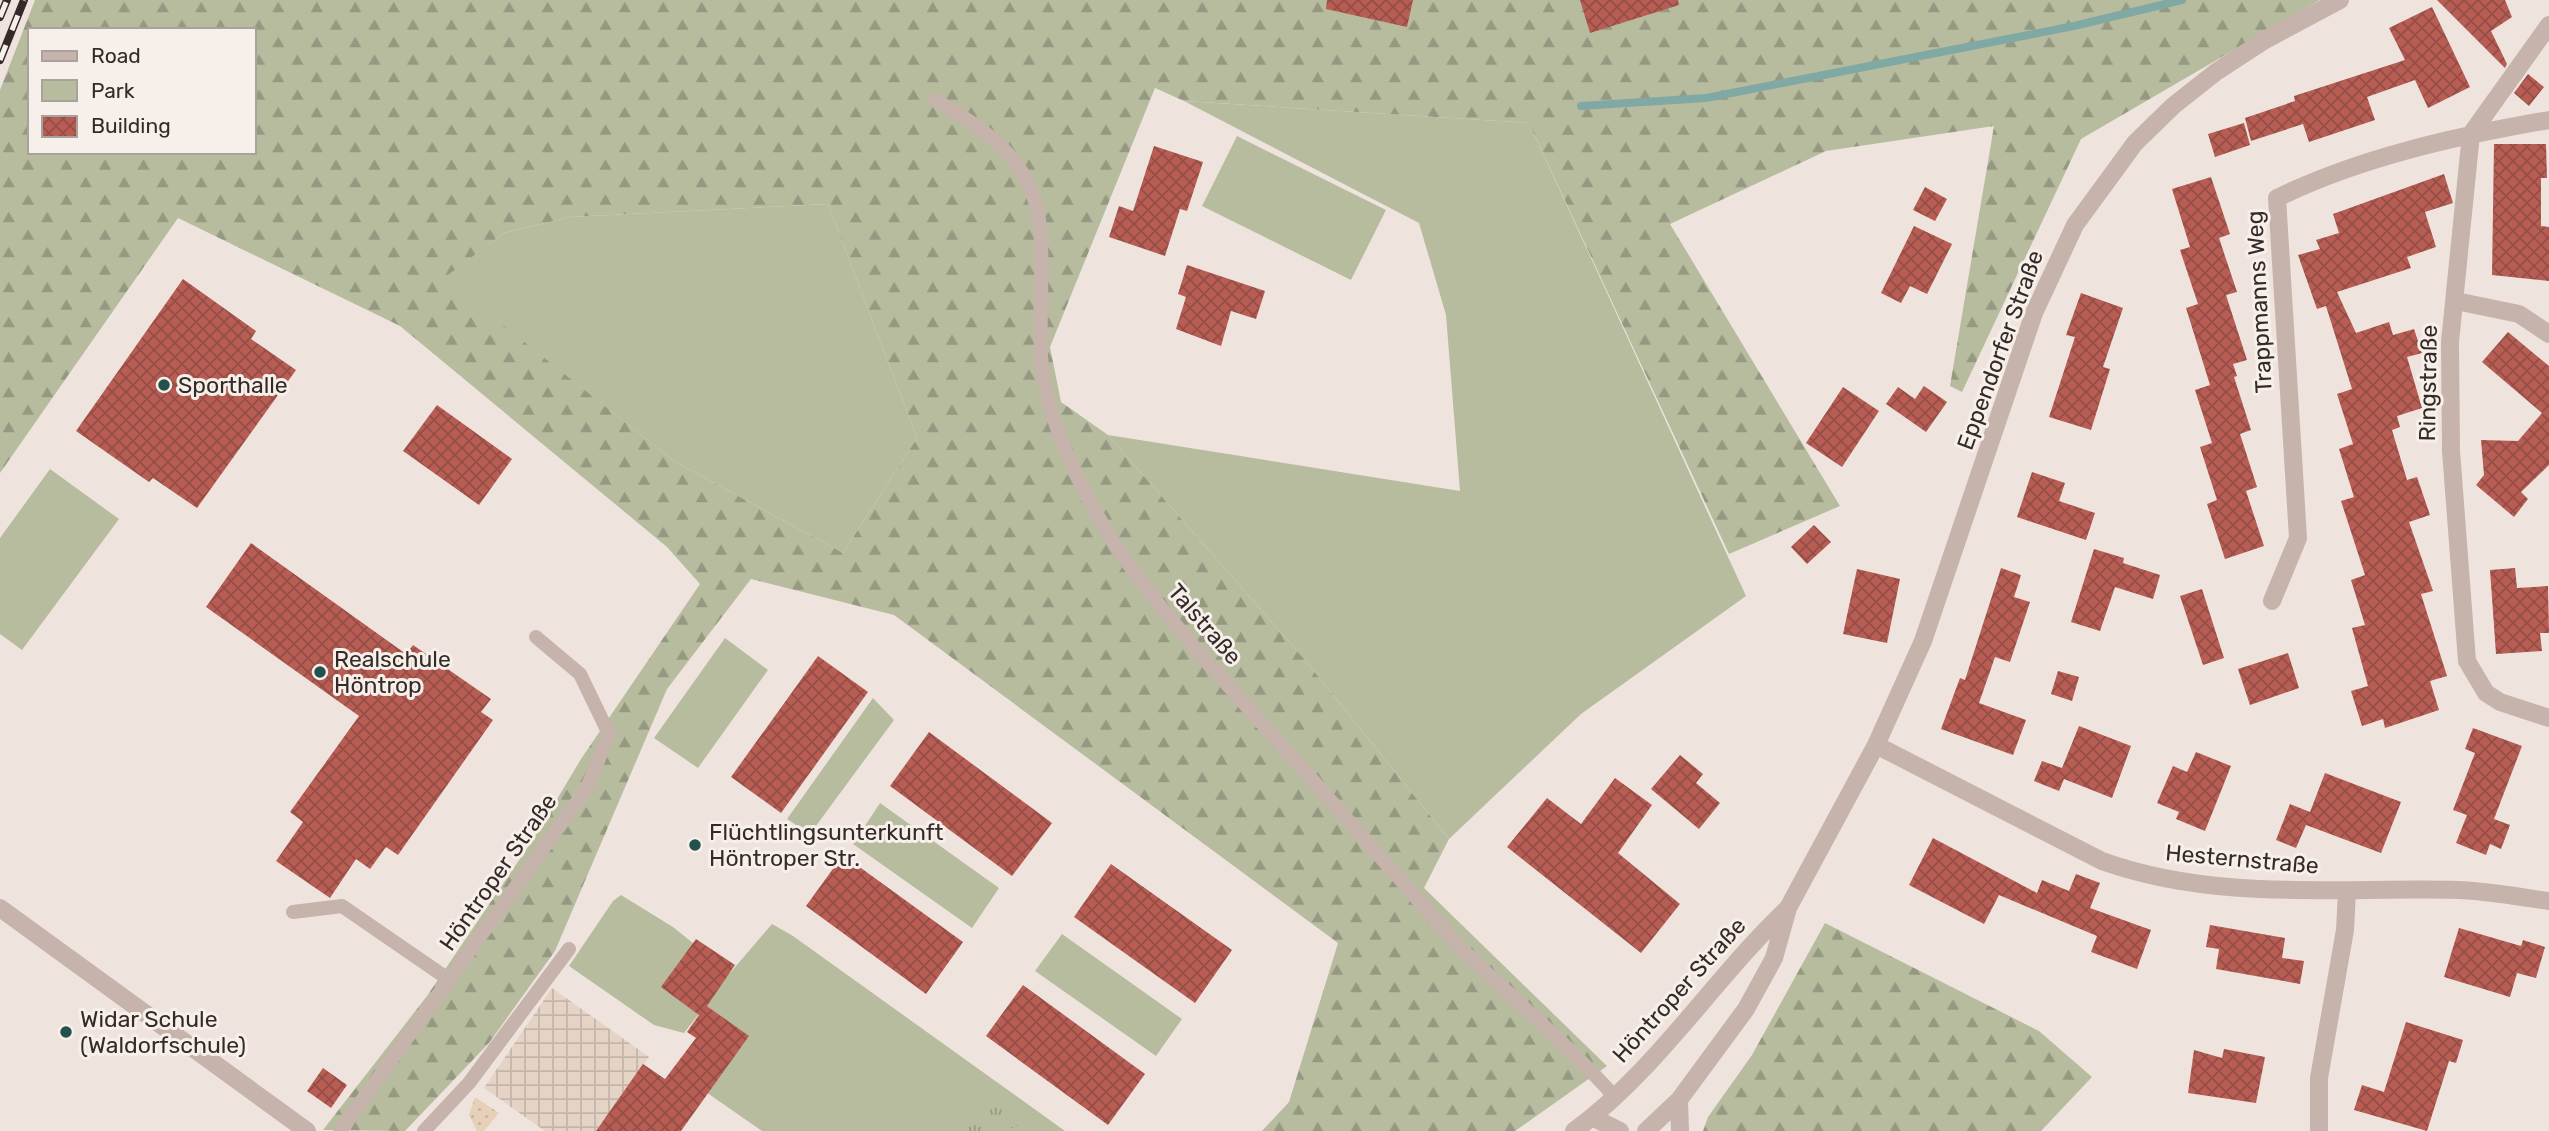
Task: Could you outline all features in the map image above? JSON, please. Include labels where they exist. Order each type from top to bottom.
[{"type":"street","name":"Eppendorfer Straße","points":[[1877,745],[1923,642],[2034,313],[2075,225],[2135,144],[2173,106],[2265,40],[2340,0]]},
{"type":"street","points":[[2471,134],[2549,25]]},
{"type":"street","points":[[2471,134],[2549,120]]},
{"type":"street","name":"Ringstraße","points":[[2471,134],[2450,342],[2451,452],[2467,661],[2486,693],[2500,702],[2549,718]]},
{"type":"street","name":"Trappmanns Weg","points":[[2272,601],[2298,538],[2277,198],[2374,162],[2471,134]]},
{"type":"street","points":[[2456,301],[2519,314],[2549,334]]},
{"type":"street","name":"Hesternstraße","points":[[1877,745],[2102,861],[2136,873],[2180,883],[2347,892],[2459,890],[2549,901]]},
{"type":"street","name":"Höntroper Straße","points":[[1646,1131],[1679,1100],[1746,1009],[1774,958],[1788,908],[1877,745]]},
{"type":"street","points":[[2319,1131],[2319,1078],[2345,930],[2347,892]]},
{"type":"street","points":[[0,908],[307,1131]]},
{"type":"street","name":"Höntroper Straße","points":[[1574,1131],[1594,1124],[1615,1096],[1687,1023],[1751,943],[1788,908]]},
{"type":"street","points":[[1679,1100],[1680,1131]]},
{"type":"street","points":[[1594,1124],[1620,1131]]},
{"type":"lane","name":"Talstraße","points":[[935,100],[973,121],[997,139],[1016,159],[1031,190],[1040,217],[1044,256],[1041,357],[1045,388],[1056,426],[1074,469],[1125,562],[1169,621],[1460,947],[1551,1029],[1615,1096]]},
{"type":"lane","name":"Höntroper Straße","points":[[340,1131],[451,981],[587,788],[610,734],[580,674],[536,637]]},
{"type":"lane","points":[[293,912],[342,906],[451,981]]},
{"type":"lane","points":[[424,1131],[469,1083],[569,949]]},
{"type":"green space","points":[[35,0],[2320,0],[2081,139],[1962,392],[1950,386],[1994,126],[1826,151],[1670,224],[1840,506],[1729,554],[1529,123],[1184,101],[1155,88],[1050,347],[1061,402],[1108,435],[1305,660],[1449,839],[1424,888],[1607,1066],[1515,1131],[1262,1131],[1289,1102],[1338,943],[894,615],[751,579],[667,689],[555,951],[489,1043],[405,1131],[323,1130],[427,996],[532,841],[581,759],[700,584],[667,547],[400,326],[178,218],[0,473],[0,90]],"holes":[[[828,204],[917,438],[843,553],[674,461],[444,278],[504,233],[570,217]]]},
{"type":"green space","points":[[1184,101],[1529,123],[1746,596],[1581,714],[1449,839],[1305,660],[1108,435],[1460,491],[1446,315],[1419,223]]},
{"type":"green space","points":[[1237,136],[1386,210],[1351,280],[1202,206]]},
{"type":"green space","points":[[828,204],[917,438],[843,553],[674,461],[443,278],[504,233],[570,217]]},
{"type":"green space","points":[[50,469],[119,519],[22,650],[0,634],[0,538]]},
{"type":"green space","points":[[725,638],[768,670],[698,768],[654,738]]},
{"type":"green space","points":[[873,698],[894,720],[810,834],[787,819]]},
{"type":"green space","points":[[880,803],[999,888],[972,928],[853,844]]},
{"type":"green space","points":[[621,895],[673,927],[730,973],[772,924],[793,936],[1065,1131],[762,1131],[690,1081],[748,1036],[706,1005],[684,1033],[654,1025],[569,966],[613,901]]},
{"type":"green space","points":[[1825,923],[2039,1031],[2092,1077],[2041,1131],[1703,1131],[1708,1117],[1752,1055]]},
{"type":"green space","points":[[1062,934],[1182,1019],[1156,1056],[1035,971]]},
{"type":"green space","points":[[1000,1089],[1037,1117],[1005,1131],[951,1131]]},
{"type":"sand","points":[[475,1097],[499,1113],[484,1131],[477,1131],[469,1115]]},
{"type":"shaded area","points":[[552,988],[649,1057],[596,1131],[545,1131],[484,1088]]},
{"type":"building","points":[[1327,0],[1413,0],[1407,27],[1326,9]]},
{"type":"building","points":[[1580,0],[1678,0],[1679,5],[1590,33]]},
{"type":"building","points":[[2437,0],[2505,0],[2512,17],[2491,31],[2507,64],[2505,68]]},
{"type":"building","points":[[2432,7],[2470,87],[2428,108],[2415,80],[2367,97],[2375,120],[2309,142],[2303,124],[2251,141],[2245,118],[2295,101],[2294,96],[2405,60],[2389,28]]},
{"type":"building","points":[[2528,74],[2544,87],[2529,106],[2514,93]]},
{"type":"building","points":[[2244,123],[2250,145],[2215,157],[2208,134]]},
{"type":"building","points":[[2494,144],[2546,144],[2547,178],[2541,178],[2541,226],[2549,227],[2549,281],[2492,275]]},
{"type":"building","points":[[1154,146],[1203,162],[1187,211],[1180,209],[1165,256],[1109,237],[1119,206],[1133,211]]},
{"type":"building","points":[[2444,174],[2453,203],[2425,212],[2436,247],[2407,257],[2411,268],[2337,292],[2356,333],[2389,322],[2393,335],[2414,329],[2422,353],[2407,357],[2422,408],[2397,416],[2400,427],[2392,430],[2407,480],[2417,477],[2430,515],[2409,522],[2433,591],[2421,594],[2447,676],[2430,681],[2439,710],[2385,728],[2383,719],[2362,726],[2351,691],[2368,686],[2352,628],[2365,625],[2351,580],[2365,575],[2341,501],[2354,497],[2339,449],[2353,444],[2337,394],[2352,389],[2326,306],[2317,309],[2298,255],[2320,249],[2316,240],[2339,233],[2333,214]]},
{"type":"building","points":[[2211,177],[2230,234],[2219,238],[2237,292],[2226,295],[2247,360],[2233,364],[2237,376],[2234,377],[2251,430],[2240,434],[2257,487],[2246,491],[2264,546],[2225,559],[2207,504],[2217,500],[2200,447],[2212,443],[2195,390],[2210,385],[2186,308],[2198,304],[2180,250],[2190,247],[2172,189]]},
{"type":"building","points":[[1925,187],[1947,199],[1935,221],[1913,210]]},
{"type":"building","points":[[1914,226],[1952,244],[1927,294],[1910,286],[1901,303],[1881,293]]},
{"type":"building","points":[[1187,265],[1265,291],[1256,319],[1231,311],[1221,346],[1176,329],[1186,297],[1178,294]]},
{"type":"building","name":"Sporthalle","points":[[183,279],[256,331],[251,339],[296,370],[197,508],[153,478],[149,482],[76,431]]},
{"type":"building","points":[[2081,293],[2123,308],[2103,367],[2110,369],[2091,430],[2049,417],[2075,337],[2066,335]]},
{"type":"building","points":[[2508,332],[2549,366],[2549,465],[2521,492],[2528,499],[2514,517],[2476,485],[2484,475],[2481,440],[2518,441],[2542,413],[2482,362]]},
{"type":"building","points":[[1924,386],[1947,402],[1926,432],[1886,404],[1898,387],[1915,399]]},
{"type":"building","points":[[1843,387],[1879,411],[1842,467],[1806,443]]},
{"type":"building","points":[[437,405],[512,459],[479,505],[403,451]]},
{"type":"building","points":[[2032,472],[2065,483],[2059,501],[2095,513],[2086,540],[2017,517]]},
{"type":"building","points":[[1814,525],[1831,542],[1807,564],[1791,547]]},
{"type":"building","points":[[251,543],[406,654],[413,645],[491,699],[481,712],[493,720],[398,855],[386,847],[370,869],[356,859],[330,898],[276,861],[303,822],[290,812],[359,716],[206,607]]},
{"type":"building","points":[[2094,549],[2124,558],[2123,563],[2160,575],[2153,599],[2115,587],[2100,631],[2071,622]]},
{"type":"building","points":[[2001,568],[2021,575],[2014,597],[2030,602],[2010,662],[1995,657],[1979,703],[2026,720],[2013,755],[1941,729],[1960,678],[1965,680]]},
{"type":"building","points":[[2515,568],[2517,588],[2548,586],[2549,633],[2540,633],[2542,651],[2496,654],[2490,570]]},
{"type":"building","points":[[1857,569],[1900,579],[1887,643],[1843,634]]},
{"type":"building","points":[[2202,589],[2224,658],[2203,665],[2180,596]]},
{"type":"building","points":[[2288,653],[2299,688],[2250,705],[2238,669]]},
{"type":"building","points":[[818,656],[868,692],[781,813],[731,777]]},
{"type":"building","points":[[2058,671],[2079,677],[2072,701],[2051,694]]},
{"type":"building","points":[[2079,726],[2131,746],[2112,798],[2064,779],[2059,791],[2034,781],[2042,761],[2062,768]]},
{"type":"building","points":[[2473,728],[2522,746],[2494,819],[2510,825],[2501,849],[2490,844],[2486,855],[2456,843],[2467,815],[2453,810],[2475,753],[2465,749]]},
{"type":"building","points":[[929,732],[1052,823],[1012,876],[890,786]]},
{"type":"building","points":[[2196,752],[2231,766],[2205,831],[2176,819],[2179,812],[2157,803],[2173,766],[2187,772]]},
{"type":"building","points":[[1680,755],[1703,774],[1696,783],[1720,803],[1699,829],[1651,789]]},
{"type":"building","points":[[2325,773],[2401,802],[2381,853],[2306,825],[2296,848],[2276,840],[2290,804],[2310,812]]},
{"type":"building","points":[[1615,778],[1652,805],[1618,853],[1680,904],[1641,953],[1507,847],[1547,798],[1581,824]]},
{"type":"building","points":[[1933,838],[2037,893],[2042,880],[2069,891],[2076,874],[2100,883],[2090,908],[2151,930],[2137,969],[2091,952],[2097,936],[1999,895],[1984,924],[1909,885]]},
{"type":"building","points":[[843,855],[963,942],[926,994],[806,906]]},
{"type":"building","points":[[1111,864],[1232,950],[1195,1003],[1074,917]]},
{"type":"building","points":[[2210,925],[2285,938],[2282,958],[2304,961],[2300,984],[2216,969],[2219,949],[2206,947]]},
{"type":"building","points":[[2459,928],[2521,946],[2523,940],[2545,947],[2536,978],[2517,973],[2510,997],[2444,977]]},
{"type":"building","points":[[696,939],[735,965],[707,1006],[749,1036],[681,1131],[596,1131],[643,1064],[665,1079],[696,1038],[687,1032],[699,1015],[661,987]]},
{"type":"building","points":[[1023,985],[1145,1074],[1108,1125],[986,1036]]},
{"type":"building","points":[[2406,1022],[2463,1040],[2456,1063],[2449,1061],[2427,1131],[2354,1110],[2362,1085],[2384,1092]]},
{"type":"building","points":[[2224,1049],[2265,1057],[2256,1103],[2188,1093],[2194,1050],[2222,1058]]},
{"type":"building","points":[[323,1068],[347,1085],[331,1108],[307,1091]]},
{"type":"waterway","points":[[1581,106],[1706,98],[2074,26],[2182,0]]},
{"type":"railway","points":[[0,17],[7,0]]},
{"type":"railway","points":[[0,60],[24,0]]},
{"type":"place","name":"Sporthalle","points":[[164,385]]},
{"type":"place","name":"Realschule Höntrop","points":[[320,672]]},
{"type":"place","name":"Flüchtlingsunterkunft Höntroper Str.","points":[[695,845]]},
{"type":"place","name":"Widar Schule (Waldorfschule)","points":[[66,1032]]}]
